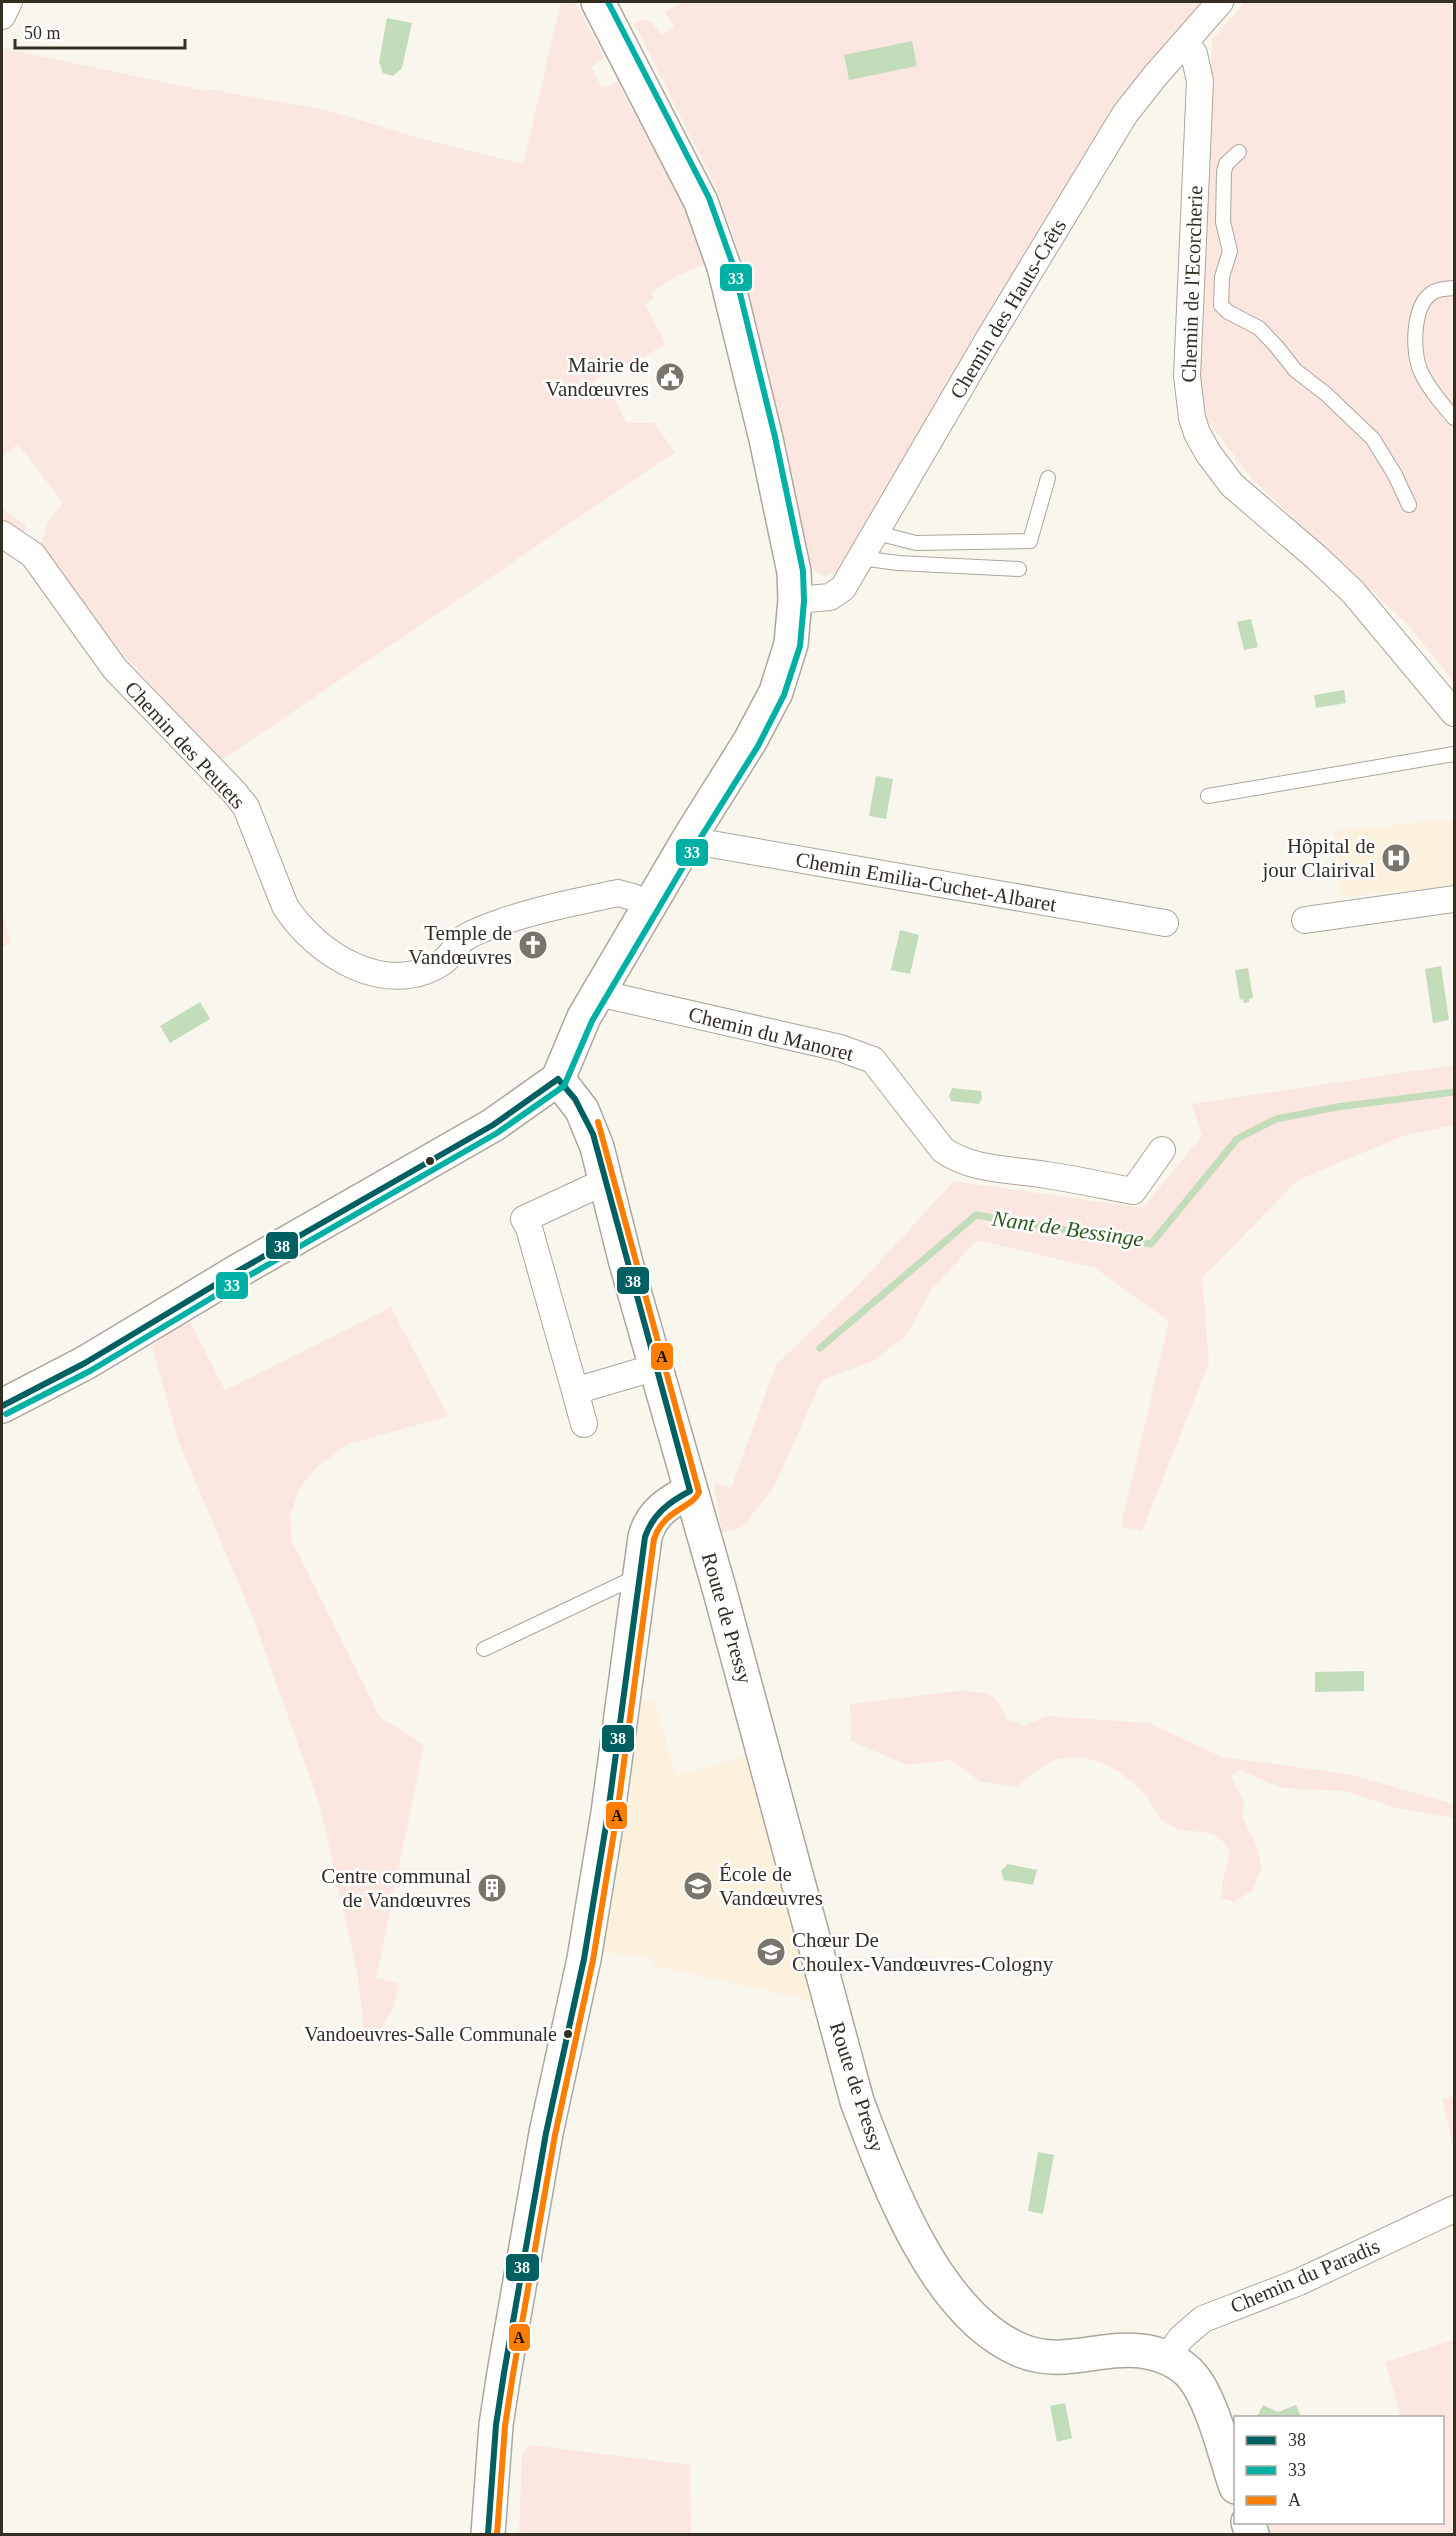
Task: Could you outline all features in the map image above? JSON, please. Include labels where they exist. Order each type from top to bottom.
[{"type":"street","points":[[2,16],[9,2]]},
{"type":"street","points":[[2,1406],[85,1364],[238,1270],[493,1125],[558,1079],[584,1017],[688,840],[750,741],[776,692],[791,644],[795,600],[794,572],[775,481],[717,240],[693,186],[598,2]]},
{"type":"street","name":"Chemin des Hauts-Crêts","points":[[795,600],[820,599],[838,593],[877,533],[988,340],[1125,114],[1220,2]]},
{"type":"street","name":"Chemin de l'Ecorcherie","points":[[1186,42],[1194,54],[1200,81],[1187,376],[1192,418],[1197,434],[1232,485],[1353,592],[1455,713]]},
{"type":"street","name":"Chemin des Peutets","points":[[2,534],[33,555],[115,669],[234,792],[246,807],[285,906],[305,933],[344,961],[369,972],[399,976],[417,972],[444,961],[464,938],[499,923],[618,893],[633,897],[650,906]]},
{"type":"street","name":"Chemin Emilia-Cuchet-Albaret","points":[[688,840],[1165,923]]},
{"type":"street","points":[[1305,920],[1455,899]]},
{"type":"street","name":"Chemin du Manoret","points":[[598,993],[840,1048],[873,1060],[943,1150],[958,1160],[968,1163],[1133,1191],[1162,1150]]},
{"type":"street","name":"Route de Pressy","points":[[558,1079],[575,1099],[589,1125],[719,1588],[857,2101],[913,2234],[947,2287],[970,2314],[998,2338],[1018,2350],[1043,2357],[1062,2358],[1140,2350],[1167,2358],[1187,2371],[1202,2392],[1234,2481]]},
{"type":"street","points":[[584,1424],[529,1228],[524,1219],[606,1181]]},
{"type":"street","points":[[575,1391],[656,1367]]},
{"type":"street","points":[[488,2535],[496,2425],[504,2373],[546,2133],[584,1959],[608,1813],[645,1538],[650,1522],[665,1506],[690,1491]]},
{"type":"street","name":"Chemin du Paradis","points":[[1167,2358],[1181,2338],[1203,2319],[1299,2282],[1455,2209]]},
{"type":"lane","points":[[1239,152],[1226,164],[1224,171],[1223,222],[1230,251],[1222,277],[1221,305],[1228,312],[1259,328],[1295,370],[1326,394],[1373,439],[1395,475],[1409,505]]},
{"type":"lane","points":[[1455,288],[1439,289],[1423,302],[1415,352],[1424,379],[1455,418]]},
{"type":"lane","points":[[877,533],[916,543],[1030,541],[1048,478]]},
{"type":"lane","points":[[861,558],[898,563],[1019,569]]},
{"type":"lane","points":[[1208,796],[1455,754]]},
{"type":"lane","points":[[484,1650],[640,1575]]},
{"type":"shaded area","points":[[561,2],[575,2],[604,57],[591,68],[602,88],[617,82],[678,193],[708,263],[678,275],[651,293],[654,299],[645,304],[666,344],[628,366],[623,360],[592,382],[611,394],[627,423],[654,423],[675,452],[219,762],[107,636],[41,544],[48,522],[63,503],[18,444],[2,456],[2,48],[206,91],[207,89],[330,111],[419,138],[523,164]]},
{"type":"shaded area","points":[[681,2],[1202,2],[1116,104],[840,570],[825,576],[811,569],[737,246],[716,188],[634,23],[646,20],[654,25],[662,35],[674,26],[665,13]]},
{"type":"shaded area","points":[[1245,2],[1454,2],[1454,682],[1408,625],[1252,479],[1208,421],[1202,395],[1200,367],[1212,40]]},
{"type":"shaded area","points":[[387,18],[412,23],[402,68],[393,76],[383,73],[379,62]]},
{"type":"shaded area","points":[[912,41],[917,66],[849,80],[844,55]]},
{"type":"shaded area","points":[[2,508],[26,526],[22,535],[2,521]]},
{"type":"shaded area","points":[[1251,619],[1258,647],[1244,650],[1237,622]]},
{"type":"shaded area","points":[[1344,690],[1346,703],[1316,708],[1314,695]]},
{"type":"shaded area","points":[[876,776],[893,779],[886,819],[869,816]]},
{"type":"shaded area","name":"Hôpital de jour Clairival","points":[[1454,819],[1454,886],[1341,897],[1335,831]]},
{"type":"shaded area","points":[[2,910],[11,943],[2,947]]},
{"type":"shaded area","points":[[900,930],[919,935],[910,974],[891,970]]},
{"type":"shaded area","points":[[1441,966],[1449,1020],[1433,1023],[1425,969]]},
{"type":"shaded area","points":[[1248,968],[1253,998],[1244,1003],[1243,999],[1240,1000],[1235,970]]},
{"type":"shaded area","points":[[200,1002],[210,1019],[170,1043],[160,1026]]},
{"type":"shaded area","points":[[1454,1065],[1454,1125],[1403,1136],[1298,1180],[1202,1278],[1209,1363],[1142,1531],[1121,1527],[1169,1321],[1095,1268],[977,1240],[931,1290],[906,1336],[873,1361],[822,1380],[773,1489],[742,1527],[722,1533],[714,1483],[731,1488],[776,1365],[860,1283],[954,1181],[1143,1208],[1202,1136],[1192,1104]]},
{"type":"shaded area","points":[[952,1088],[981,1091],[982,1098],[979,1104],[951,1101],[949,1096]]},
{"type":"shaded area","points":[[391,1307],[448,1416],[346,1445],[316,1468],[300,1487],[290,1515],[292,1541],[380,1717],[424,1745],[376,1978],[399,1984],[394,2006],[373,2043],[364,2032],[358,1976],[320,1806],[252,1615],[179,1443],[152,1346],[188,1318],[225,1390]]},
{"type":"shaded area","points":[[1364,1671],[1364,1691],[1315,1692],[1315,1672]]},
{"type":"shaded area","points":[[959,1691],[989,1695],[998,1703],[1006,1719],[1025,1725],[1047,1716],[1149,1723],[1222,1757],[1348,1774],[1454,1804],[1454,1818],[1397,1808],[1345,1791],[1281,1788],[1240,1770],[1231,1776],[1244,1803],[1242,1817],[1258,1848],[1261,1868],[1252,1891],[1234,1902],[1221,1898],[1230,1852],[1223,1842],[1209,1833],[1183,1830],[1164,1822],[1138,1787],[1106,1765],[1082,1757],[1058,1759],[1041,1768],[1016,1787],[979,1781],[952,1760],[907,1765],[851,1741],[850,1704]]},
{"type":"shaded area","name":"École de Vandœuvres","points":[[654,1699],[676,1776],[750,1755],[817,2002],[655,1966],[651,1959],[600,1951],[622,1821],[628,1819],[632,1787],[627,1783],[639,1703]]},
{"type":"shaded area","points":[[1008,1864],[1037,1870],[1033,1885],[1004,1880],[1001,1871]]},
{"type":"shaded area","points":[[1454,2096],[1454,2149],[1442,2099]]},
{"type":"shaded area","points":[[1038,2152],[1054,2155],[1043,2214],[1028,2211]]},
{"type":"shaded area","points":[[1454,2340],[1454,2534],[1269,2534],[1265,2524],[1444,2524],[1444,2416],[1401,2416],[1385,2362]]},
{"type":"shaded area","points":[[1065,2403],[1072,2438],[1057,2442],[1050,2406]]},
{"type":"shaded area","points":[[1263,2405],[1278,2412],[1296,2405],[1301,2416],[1258,2416]]},
{"type":"shaded area","points":[[529,2445],[690,2465],[691,2534],[519,2534],[522,2456]]},
{"type":"waterway","name":"Nant de Bessinge","points":[[820,1348],[976,1215],[1151,1244],[1237,1139],[1276,1119],[1337,1107],[1454,1092]]},
{"type":"transit line","name":"33","points":[[6,1414],[90,1371],[243,1279],[497,1133],[564,1086],[592,1021],[696,845],[758,746],[784,695],[800,646],[804,601],[803,571],[775,437],[733,265],[709,198],[608,2]]},
{"type":"transit line","name":"38","points":[[558,1079],[575,1099],[593,1134],[690,1491]]},
{"type":"transit line","name":"38","points":[[2,1406],[85,1363],[238,1271],[493,1125],[558,1079]]},
{"type":"transit line","name":"A","points":[[497,2534],[505,2426],[513,2374],[555,2135],[593,1960],[617,1814],[654,1539],[664,1521],[691,1502],[699,1492],[598,1122]]},
{"type":"transit line","name":"38","points":[[488,2534],[496,2425],[504,2373],[546,2133],[584,1959],[608,1813],[645,1537],[657,1515],[690,1491]]},
{"type":"place","name":"Mairie de Vandœuvres","points":[[670,377]]},
{"type":"place","name":"Hôpital de jour Clairival","points":[[1396,858]]},
{"type":"place","name":"Temple de Vandœuvres","points":[[533,945]]},
{"type":"place","name":"École de Vandœuvres","points":[[698,1886]]},
{"type":"place","name":"Centre communal de Vandœuvres","points":[[492,1888]]},
{"type":"place","name":"Chœur De Choulex-Vandœuvres-Cologny","points":[[771,1952]]},
{"type":"place","name":"Vandoeuvres-Salle Communale","points":[[568,2034]]}]
